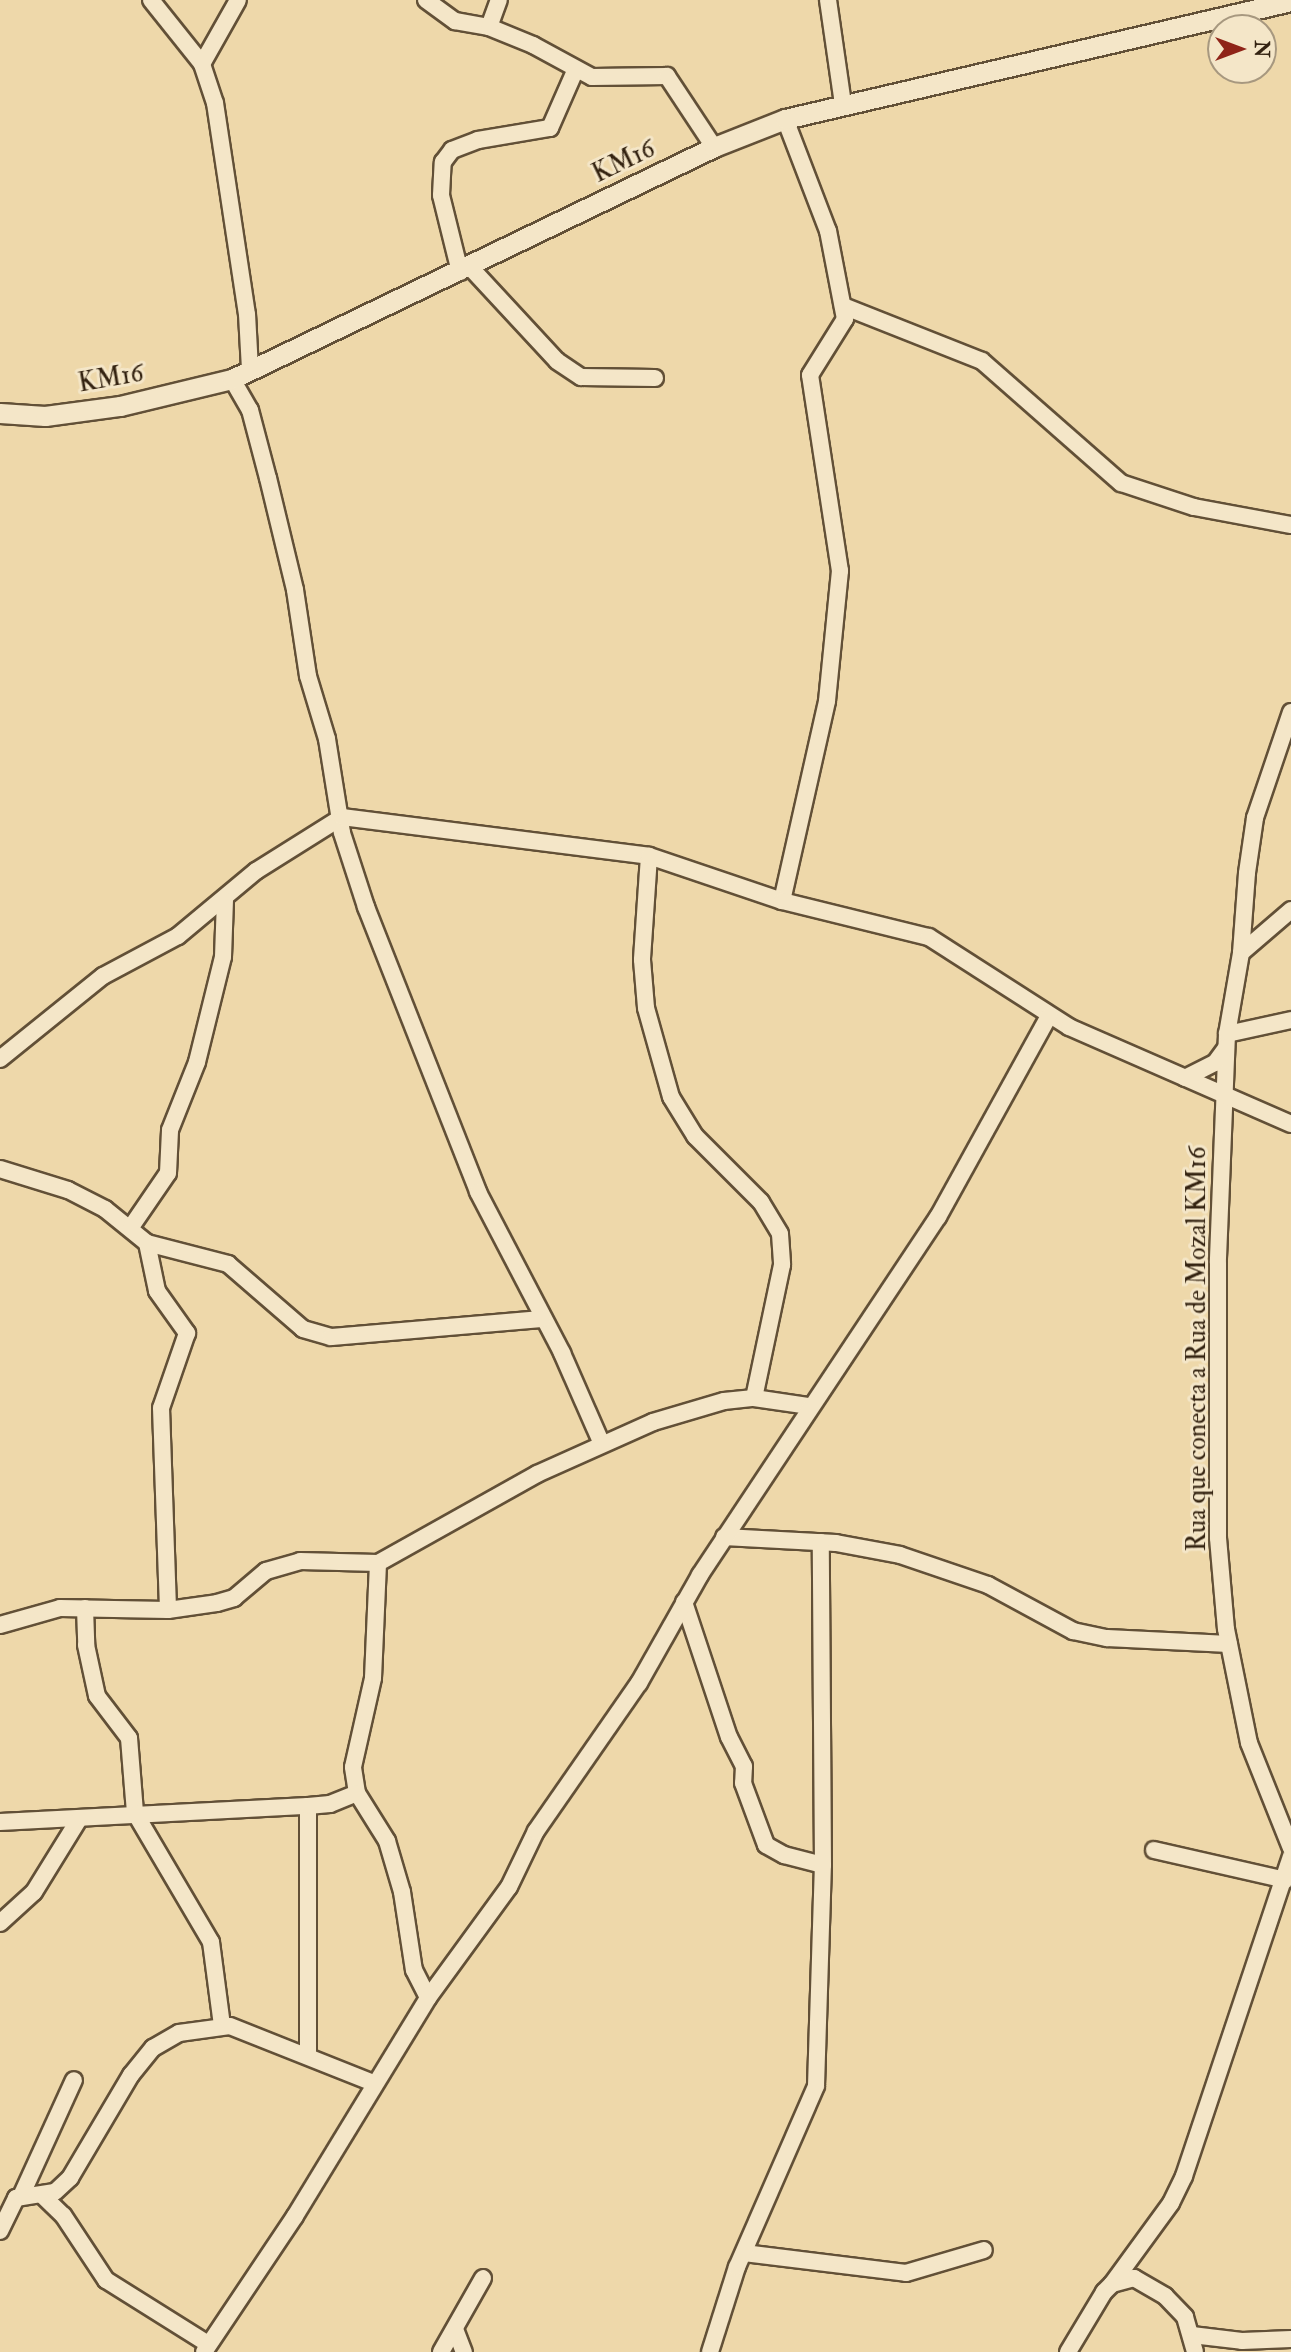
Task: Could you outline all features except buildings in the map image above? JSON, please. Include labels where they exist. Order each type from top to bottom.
[{"type":"street","points":[[151,0],[202,64],[221,136],[247,314],[241,375],[285,545],[308,676],[342,817],[342,832],[366,907],[454,1137],[601,1442]]},
{"type":"street","points":[[202,64],[238,0]]},
{"type":"street","points":[[426,0],[456,21],[489,27],[533,45],[575,71],[610,79],[667,76],[714,147]]},
{"type":"street","points":[[489,27],[499,0]]},
{"type":"street","points":[[828,0],[843,104]]},
{"type":"street","name":"KM16","points":[[0,413],[46,416],[120,406],[241,375],[714,147],[785,119],[1021,60],[1256,6],[1291,1]]},
{"type":"street","points":[[575,71],[550,128],[538,133],[478,140],[452,150],[443,162],[441,195],[465,269],[557,362],[581,377],[654,378]]},
{"type":"street","points":[[782,901],[827,701],[837,626],[837,526],[814,423],[810,375],[840,331],[843,306],[828,231],[785,119]]},
{"type":"street","points":[[843,306],[982,361],[1121,483],[1194,507],[1291,525]]},
{"type":"street","points":[[1185,1078],[1215,1063],[1227,1041],[1241,953],[1255,818],[1291,712]]},
{"type":"street","points":[[0,1059],[103,976],[178,936],[225,900],[256,871],[342,817],[649,856],[782,901],[943,942],[1049,1016],[1291,1124]]},
{"type":"street","points":[[649,856],[642,960],[646,1008],[671,1097],[695,1136],[761,1202],[780,1234],[782,1265],[754,1398]]},
{"type":"street","points":[[131,1227],[168,1173],[170,1130],[197,1062],[223,957],[225,900]]},
{"type":"street","points":[[1241,953],[1291,910]]},
{"type":"street","points":[[22,2194],[43,2196],[63,2214],[106,2280],[206,2348],[295,2216],[373,2083],[428,1998],[509,1888],[536,1832],[639,1683],[684,1602],[809,1406],[938,1217],[1049,1016]]},
{"type":"street","points":[[1227,1041],[1291,1020]]},
{"type":"street","name":"Rua que conecta a Rua de Mozal KM16","points":[[1227,1041],[1218,1263],[1218,1538],[1229,1644],[1249,1743],[1291,1848]]},
{"type":"street","points":[[0,1169],[68,1190],[131,1227],[147,1243],[228,1264],[303,1329],[331,1337],[542,1319]]},
{"type":"street","points":[[147,1243],[157,1291],[187,1333],[162,1408],[168,1610]]},
{"type":"street","points":[[0,1625],[61,1608],[168,1610],[234,1598],[282,1564],[320,1560],[378,1563],[601,1442],[724,1401],[754,1398],[809,1406]]},
{"type":"street","points":[[724,1538],[821,1542],[900,1555],[988,1585],[1073,1631],[1107,1638],[1229,1644]]},
{"type":"street","points":[[710,2352],[744,2253],[816,2086],[823,1865],[821,1542]]},
{"type":"street","points":[[378,1563],[373,1678],[353,1767],[357,1793],[387,1841],[402,1892],[414,1970],[428,1998]]},
{"type":"street","points":[[684,1602],[729,1737],[744,1766],[743,1783],[766,1845],[784,1856],[823,1865]]},
{"type":"street","points":[[85,1608],[86,1645],[97,1696],[130,1738],[135,1813],[211,1942],[222,2025]]},
{"type":"street","points":[[0,1822],[308,1806],[330,1804],[357,1793]]},
{"type":"street","points":[[308,1806],[308,2055]]},
{"type":"street","points":[[0,1923],[34,1892],[79,1819]]},
{"type":"street","points":[[1154,1850],[1286,1880]]},
{"type":"street","points":[[1068,2352],[1112,2284],[1171,2203],[1184,2176],[1242,1993],[1286,1880],[1291,1856]]},
{"type":"street","points":[[43,2196],[70,2178],[131,2075],[153,2048],[179,2033],[222,2025],[308,2055],[373,2083]]},
{"type":"street","points":[[0,2231],[22,2194],[74,2080]]},
{"type":"street","points":[[744,2253],[906,2273],[984,2250]]},
{"type":"street","points":[[441,2352],[483,2278]]},
{"type":"street","points":[[1112,2284],[1135,2278],[1146,2283],[1185,2317],[1195,2352]]},
{"type":"street","points":[[455,2329],[464,2352]]},
{"type":"street","points":[[1192,2335],[1242,2341],[1291,2339]]}]
